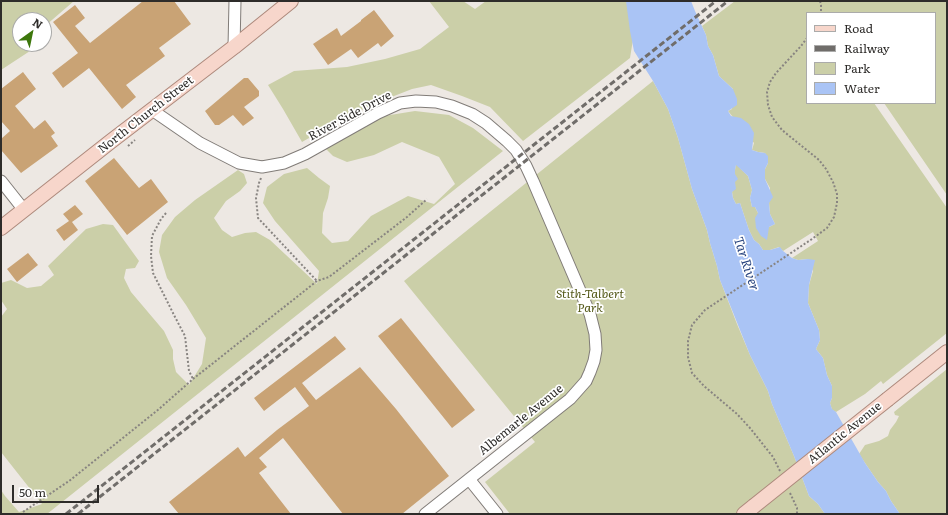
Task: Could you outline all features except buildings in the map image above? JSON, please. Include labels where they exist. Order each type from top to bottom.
[{"type":"main road","name":"North Church Street","points":[[1,228],[291,1]]},
{"type":"main road","name":"Atlantic Avenue","points":[[749,510],[947,352]]},
{"type":"street","points":[[234,47],[235,1]]},
{"type":"street","name":"River Side Drive","points":[[152,110],[200,143],[239,163],[262,167],[284,163],[305,154],[378,113],[400,103],[416,101],[436,102],[452,106],[472,114],[486,123],[507,141],[516,150],[526,166],[538,192]]},
{"type":"street","points":[[1,181],[24,210]]},
{"type":"street","name":"Albemarle Avenue","points":[[425,514],[570,399],[586,381],[594,362],[596,350],[595,334],[590,314],[538,192]]},
{"type":"street","points":[[469,479],[497,514]]},
{"type":"path","points":[[820,1],[821,12]]},
{"type":"path","points":[[782,476],[773,457],[750,428],[737,414],[704,386],[692,373],[688,357],[688,341],[692,324],[705,310],[812,239],[827,228],[834,217],[838,203],[837,194],[833,182],[826,170],[819,160],[782,130],[772,117],[768,105],[767,92],[770,82],[776,73],[806,39]]},
{"type":"path","points":[[267,166],[259,183],[256,198],[258,218],[317,281]]},
{"type":"path","points":[[23,512],[69,481],[159,409],[193,378],[317,281],[329,277],[408,217],[427,199]]},
{"type":"path","points":[[166,213],[152,236],[151,256],[153,273],[186,336],[189,371],[193,378]]},
{"type":"path","points":[[788,489],[797,508],[797,514]]},
{"type":"green space","points":[[1,1],[74,1],[52,20],[52,12],[12,12],[12,52],[28,52],[1,70]]},
{"type":"green space","points":[[429,1],[463,1],[475,9],[486,1],[633,1],[636,21],[630,58],[523,141],[490,107],[431,85],[412,89],[346,117],[302,142],[268,85],[294,71],[347,67],[385,59],[420,49],[449,27]]},
{"type":"green space","points":[[735,1],[947,1],[947,195],[885,104],[936,104],[936,12],[806,12],[806,104],[875,104],[947,208],[947,333],[883,384],[881,381],[865,394],[836,412],[832,410],[830,403],[832,398],[832,386],[827,375],[823,358],[816,349],[820,340],[819,330],[808,303],[809,285],[813,271],[808,259],[798,260],[792,258],[818,241],[813,232],[783,251],[779,247],[770,250],[763,250],[754,240],[740,203],[736,204],[733,198],[732,192],[735,182],[736,164],[748,176],[752,190],[750,198],[752,207],[755,207],[769,227],[775,224],[770,214],[770,188],[765,179],[765,169],[768,163],[765,153],[752,150],[754,143],[728,111],[732,109],[733,89],[719,76],[702,26]]},
{"type":"green space","name":"Stith-Talbert Park","points":[[653,81],[668,109],[678,138],[692,189],[707,230],[720,280],[737,324],[750,355],[768,391],[809,496],[818,504],[825,514],[510,514],[485,482],[535,442],[404,281]]},
{"type":"green space","points":[[415,111],[449,115],[473,128],[503,151],[47,514],[1,514],[1,490],[19,512],[42,504],[1,452],[1,317],[7,309],[1,300],[1,283],[11,280],[27,288],[41,286],[54,275],[48,266],[86,229],[103,224],[113,225],[139,261],[135,268],[126,269],[124,278],[131,292],[164,331],[173,350],[173,359],[176,372],[189,385],[202,364],[206,338],[186,305],[167,278],[159,252],[162,235],[175,217],[195,200],[238,170],[244,174],[247,183],[240,191],[226,201],[214,218],[222,230],[232,237],[245,233],[256,232],[270,240],[317,284],[319,271],[275,221],[263,203],[267,187],[284,174],[307,168],[330,186],[323,213],[322,233],[332,243],[348,241],[371,216],[408,196],[434,204],[455,184],[439,157],[402,142],[374,155],[347,162],[333,156],[325,148],[384,116]]},
{"type":"green space","points":[[947,369],[947,514],[900,514],[886,491],[859,454],[865,445],[879,441],[888,436],[899,416],[895,415],[894,412]]},
{"type":"water","name":"Tar River","points":[[626,1],[691,1],[706,35],[708,46],[713,55],[719,76],[733,89],[737,99],[737,105],[728,111],[731,116],[741,118],[749,124],[754,133],[752,150],[765,153],[768,156],[768,163],[765,169],[765,179],[773,197],[769,203],[770,214],[775,224],[769,227],[767,240],[761,236],[756,228],[755,218],[758,213],[755,207],[752,207],[750,198],[752,190],[748,176],[736,165],[735,174],[738,179],[735,182],[736,189],[732,192],[733,198],[736,204],[740,203],[749,230],[754,240],[763,250],[770,250],[780,247],[792,258],[798,260],[815,260],[809,285],[808,303],[819,330],[820,340],[816,349],[823,358],[827,375],[832,386],[832,398],[830,403],[832,409],[836,412],[865,463],[886,491],[900,514],[825,514],[818,504],[809,496],[768,391],[750,355],[720,280],[707,230],[692,189],[678,138],[668,109],[653,81],[634,51]]},
{"type":"railway","points":[[66,514],[716,1]]},
{"type":"railway","points":[[78,514],[728,1]]}]
